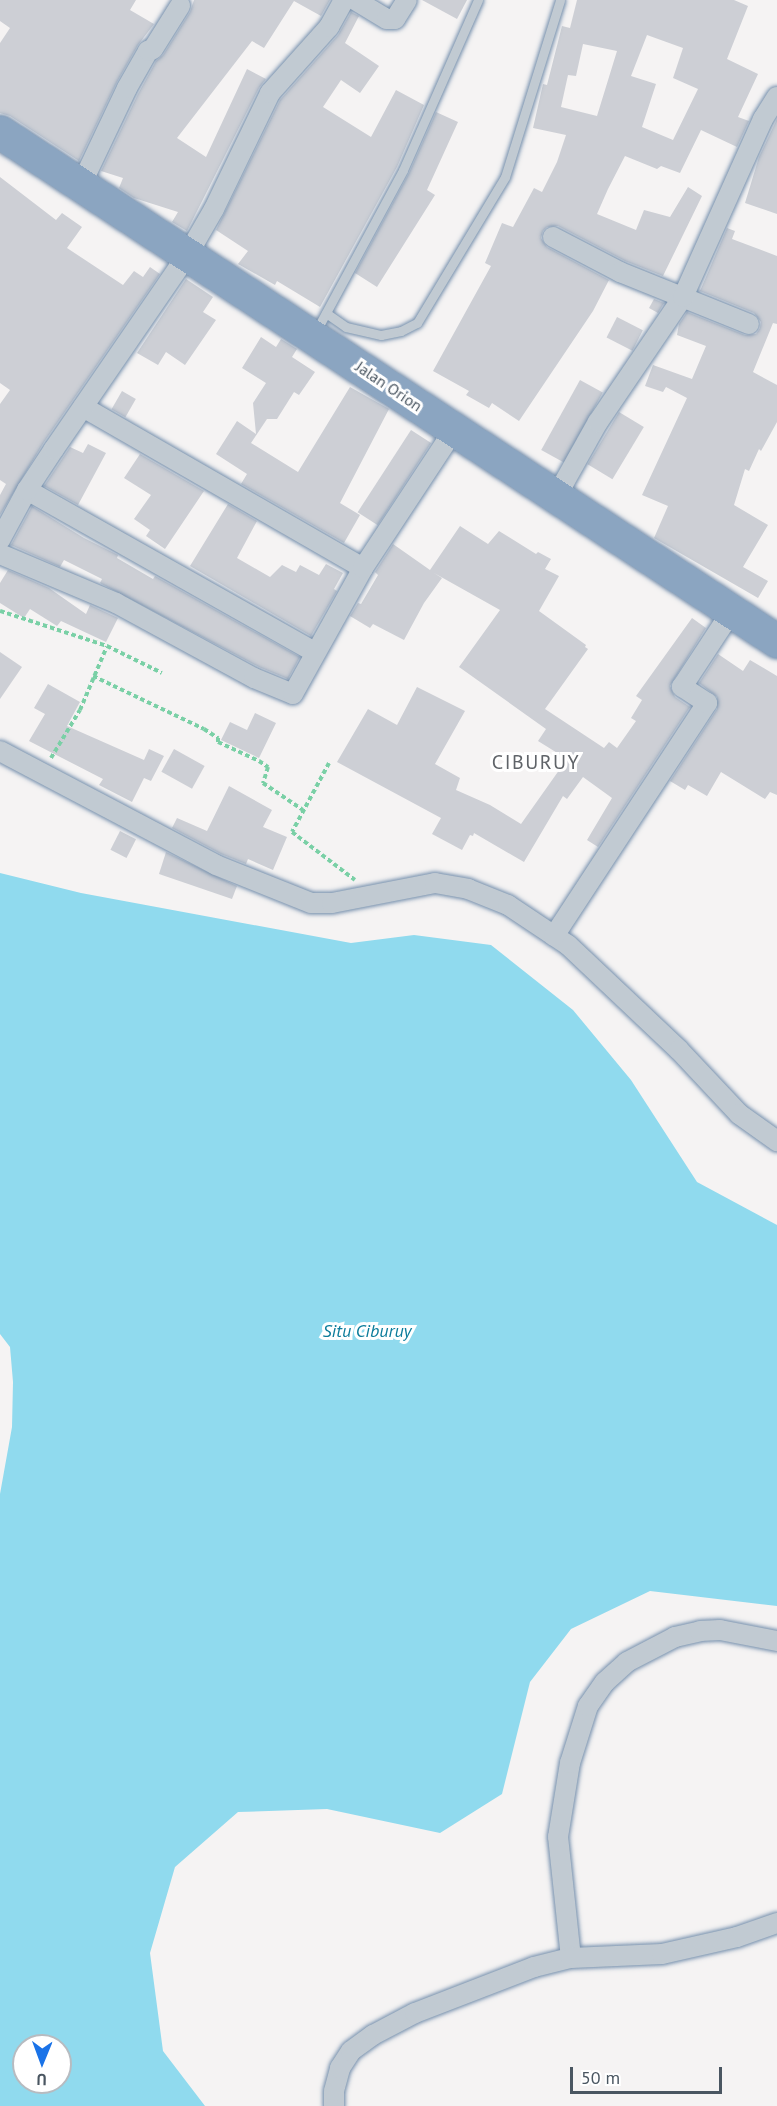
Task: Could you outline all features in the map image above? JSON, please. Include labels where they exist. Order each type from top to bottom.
[{"type":"highway","name":"Jalan Orion","points":[[0,132],[188,254],[320,324],[454,430],[777,640]]},
{"type":"street","points":[[0,540],[27,490],[188,254],[214,209],[270,93],[320,34],[329,27],[344,0]]},
{"type":"street","points":[[355,0],[387,19],[394,19],[407,0]]},
{"type":"street","points":[[81,185],[127,88],[148,51],[153,49],[180,6]]},
{"type":"street","points":[[556,497],[598,422],[682,297],[763,119],[777,97]]},
{"type":"street","points":[[553,237],[621,272],[749,324]]},
{"type":"street","points":[[83,407],[363,568]]},
{"type":"street","points":[[0,554],[116,603],[290,694],[294,694],[363,568],[454,430]]},
{"type":"street","points":[[27,490],[315,652]]},
{"type":"street","points":[[554,936],[707,703],[682,687],[732,611]]},
{"type":"street","points":[[0,751],[216,865],[311,903],[332,903],[435,883],[468,889],[508,905],[568,945],[680,1050],[739,1114],[776,1138]]},
{"type":"street","points":[[571,1958],[558,1837],[570,1763],[588,1706],[605,1682],[627,1662],[675,1637],[700,1631],[720,1630],[777,1641]]},
{"type":"street","points":[[334,2106],[334,2091],[340,2068],[351,2051],[373,2035],[416,2013],[534,1967],[571,1958],[662,1954],[737,1937],[777,1923]]},
{"type":"lane","points":[[478,0],[403,170],[320,324],[381,335],[401,331],[417,323],[505,177],[560,0]]},
{"type":"path","points":[[0,611],[107,646],[162,673]]},
{"type":"path","points":[[43,774],[80,710],[107,646]]},
{"type":"path","points":[[93,676],[204,729],[218,738],[218,742],[259,761],[268,768],[263,783],[303,810]]},
{"type":"path","points":[[329,763],[292,832],[353,876],[364,897]]},
{"type":"water","name":"Situ Ciburuy","points":[[0,873],[81,893],[351,943],[414,935],[491,945],[573,1010],[631,1080],[697,1182],[777,1225],[777,1606],[650,1591],[571,1629],[530,1682],[502,1794],[440,1833],[327,1809],[238,1812],[175,1867],[150,1953],[163,2051],[205,2106],[0,2106],[0,1494],[12,1427],[13,1382],[10,1347],[0,1334]]},
{"type":"building","points":[[0,0],[136,0],[130,10],[154,24],[138,45],[117,82],[79,161],[10,116],[0,113],[0,43],[10,28],[0,21]]},
{"type":"building","points":[[194,0],[330,0],[321,16],[294,1],[264,48],[252,41],[177,138],[206,157],[247,69],[266,79],[259,88],[187,231],[172,222],[178,212],[134,198],[119,188],[123,178],[101,171],[138,94],[156,61],[163,55],[190,12]]},
{"type":"building","points":[[422,0],[467,0],[457,19]]},
{"type":"building","points":[[577,0],[734,0],[748,6],[727,59],[758,74],[738,117],[749,121],[737,147],[701,130],[680,173],[661,166],[657,169],[625,156],[608,189],[597,214],[636,230],[644,210],[670,217],[688,187],[702,196],[663,276],[625,261],[558,226],[547,227],[543,231],[541,238],[547,247],[609,280],[593,311],[519,421],[492,403],[489,408],[466,395],[469,391],[433,371],[491,266],[485,263],[502,223],[513,227],[534,188],[542,192],[557,162],[566,135],[533,128],[543,84],[547,85],[562,26],[570,28]],"holes":[[[647,35],[683,48],[673,78],[698,89],[673,140],[642,127],[656,84],[631,76]],[[583,44],[617,51],[597,116],[561,107],[568,75],[576,76]]]},
{"type":"building","points":[[351,12],[359,16],[345,43],[379,66],[360,93],[341,80],[323,107],[371,137],[396,90],[424,105],[397,167],[320,307],[277,281],[275,285],[238,264],[248,251],[216,230],[280,100],[338,35]]},
{"type":"building","points":[[436,112],[458,122],[427,190],[435,195],[377,287],[355,273],[409,173]]},
{"type":"building","points":[[777,119],[777,214],[745,203],[759,157]]},
{"type":"building","points":[[0,177],[56,220],[62,213],[82,227],[67,248],[123,285],[134,271],[143,277],[150,267],[160,274],[44,442],[0,515],[0,495],[6,484],[0,480],[0,404],[10,390],[0,383]]},
{"type":"building","points":[[727,228],[735,231],[732,239],[777,256],[777,324],[773,323],[753,372],[777,385],[777,422],[761,451],[759,449],[749,471],[745,469],[734,505],[768,525],[743,567],[768,581],[758,598],[654,538],[668,506],[642,495],[687,398],[666,387],[663,392],[645,386],[653,365],[692,379],[706,346],[677,335],[679,324],[687,312],[745,335],[756,334],[760,328],[761,322],[754,313],[700,291]]},
{"type":"building","points":[[186,279],[213,297],[203,312],[216,320],[185,365],[166,352],[158,365],[137,353]]},
{"type":"building","points":[[654,299],[664,303],[658,313],[649,308]]},
{"type":"building","points":[[617,317],[643,330],[632,351],[607,337]]},
{"type":"building","points":[[261,337],[276,347],[281,339],[297,349],[292,357],[315,372],[299,395],[294,392],[277,419],[267,419],[251,443],[298,472],[350,387],[389,409],[340,503],[360,515],[344,543],[241,484],[247,474],[216,454],[237,421],[256,434],[253,403],[266,383],[242,368]]},
{"type":"building","points":[[580,380],[603,393],[564,463],[541,450]]},
{"type":"building","points":[[122,391],[136,399],[125,417],[112,409]]},
{"type":"building","points":[[619,412],[644,427],[612,479],[588,464]]},
{"type":"building","points":[[411,430],[431,443],[378,525],[358,512]]},
{"type":"building","points":[[88,444],[106,453],[78,505],[44,486],[70,447],[83,453]]},
{"type":"building","points":[[140,454],[204,491],[165,549],[146,536],[150,530],[134,519],[151,495],[124,478]]},
{"type":"building","points":[[228,504],[257,521],[237,558],[270,577],[282,565],[296,572],[300,565],[319,575],[326,564],[343,573],[334,589],[337,591],[311,636],[190,566]]},
{"type":"building","points":[[32,506],[84,538],[118,555],[117,558],[153,579],[155,576],[300,657],[288,679],[259,667],[100,583],[102,579],[64,560],[60,567],[11,545]]},
{"type":"building","points":[[460,526],[488,544],[499,531],[536,554],[538,552],[551,559],[545,569],[559,576],[539,611],[586,645],[588,649],[545,709],[604,748],[609,742],[617,748],[636,721],[631,718],[642,700],[636,696],[692,618],[706,628],[670,686],[675,697],[690,707],[598,847],[587,840],[612,798],[583,777],[567,799],[563,796],[524,862],[474,833],[473,836],[470,835],[462,850],[432,834],[441,818],[337,762],[368,709],[397,725],[417,687],[465,711],[435,764],[460,778],[456,790],[490,805],[521,824],[567,759],[538,741],[546,729],[459,667],[500,610],[434,573],[442,578],[424,603],[404,640],[373,624],[370,628],[350,616],[358,603],[361,604],[378,575],[375,572],[393,544],[430,570]]},
{"type":"building","points":[[8,570],[49,588],[86,614],[90,605],[118,618],[106,642],[61,621],[57,626],[30,609],[24,618],[0,603],[0,583]]},
{"type":"building","points":[[0,652],[22,667],[0,699]]},
{"type":"building","points":[[718,654],[743,671],[750,660],[777,676],[777,795],[770,792],[765,799],[721,772],[707,796],[688,785],[685,790],[670,781],[717,709],[717,697],[699,683]]},
{"type":"building","points":[[48,684],[80,702],[67,726],[144,760],[149,749],[164,756],[151,781],[144,778],[132,802],[99,785],[103,779],[29,741],[45,714],[34,708]]},
{"type":"building","points":[[255,713],[276,723],[259,758],[221,740],[230,722],[247,730]]},
{"type":"building","points":[[174,749],[205,766],[192,789],[161,772]]},
{"type":"building","points":[[229,786],[272,810],[263,827],[287,837],[273,870],[248,859],[246,864],[221,854],[172,828],[177,818],[207,831]]},
{"type":"building","points":[[120,831],[136,839],[127,858],[110,850]]},
{"type":"building","points":[[166,852],[237,886],[232,899],[159,874]]},
{"type":"district","name":"CIBURUY","points":[[536,762]]}]
